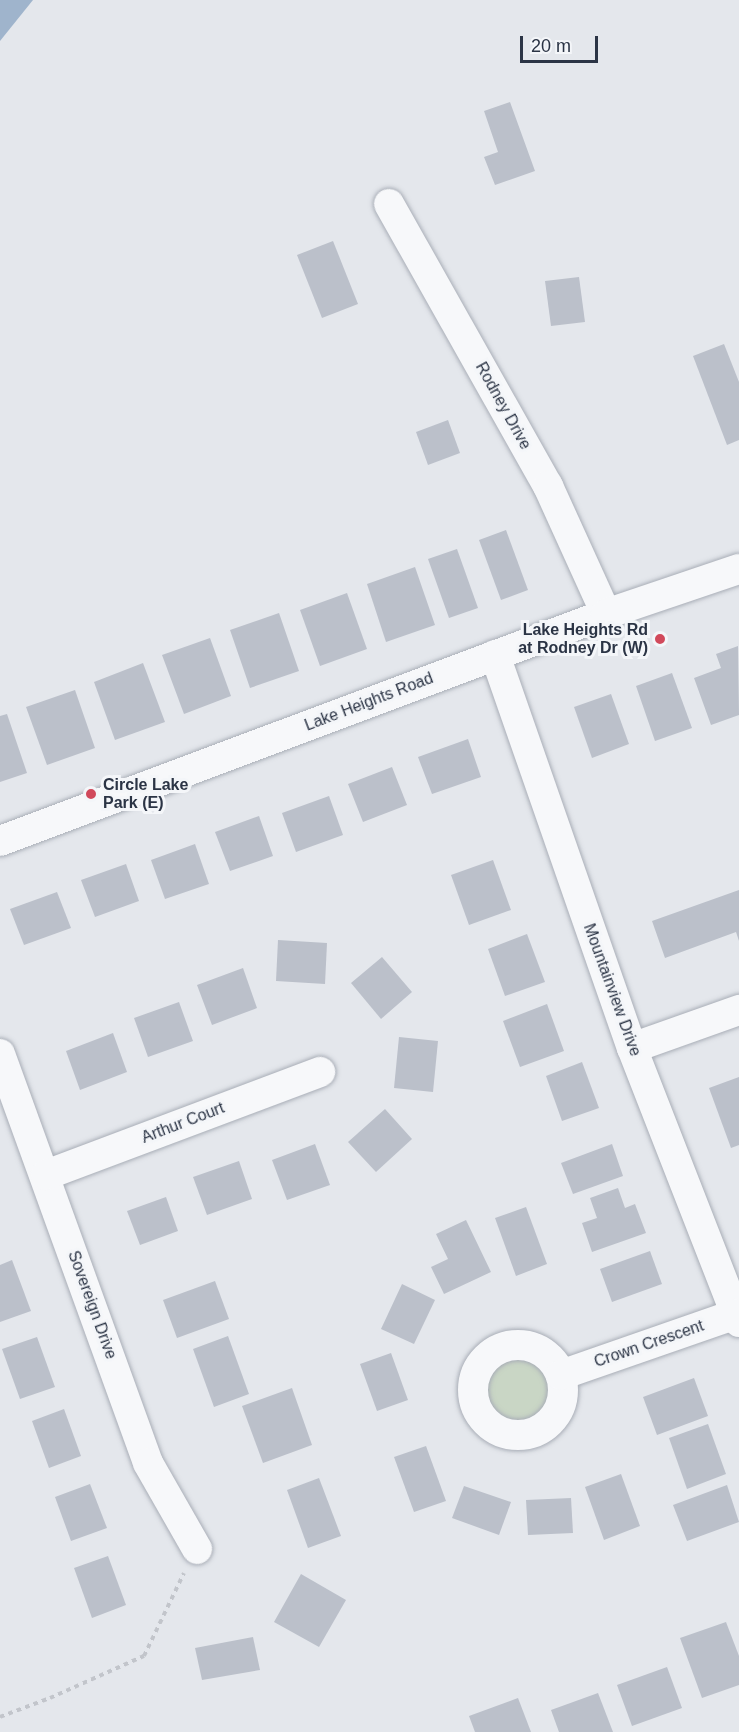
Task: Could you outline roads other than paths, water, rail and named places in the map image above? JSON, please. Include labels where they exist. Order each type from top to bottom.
[{"type":"street","name":"Rodney Drive","points":[[389,204],[548,486],[606,614]]},
{"type":"street","name":"Lake Heights Road","points":[[0,841],[606,614],[739,569]]},
{"type":"street","name":"Mountainview Drive","points":[[495,655],[632,1048],[738,1318]]},
{"type":"street","points":[[632,1048],[739,1010]]},
{"type":"street","name":"Sovereign Drive","points":[[0,1054],[46,1175],[148,1463],[197,1549]]},
{"type":"street","name":"Arthur Court","points":[[46,1175],[320,1072]]},
{"type":"street","name":"Crown Crescent","points":[[561,1375],[738,1318]]},
{"type":"water","points":[[0,0],[33,0],[0,41]]},
{"type":"place","name":"Lake Heights Rd at Rodney Dr (W)","points":[[660,639]]},
{"type":"place","name":"Circle Lake Park (E)","points":[[91,794]]}]
